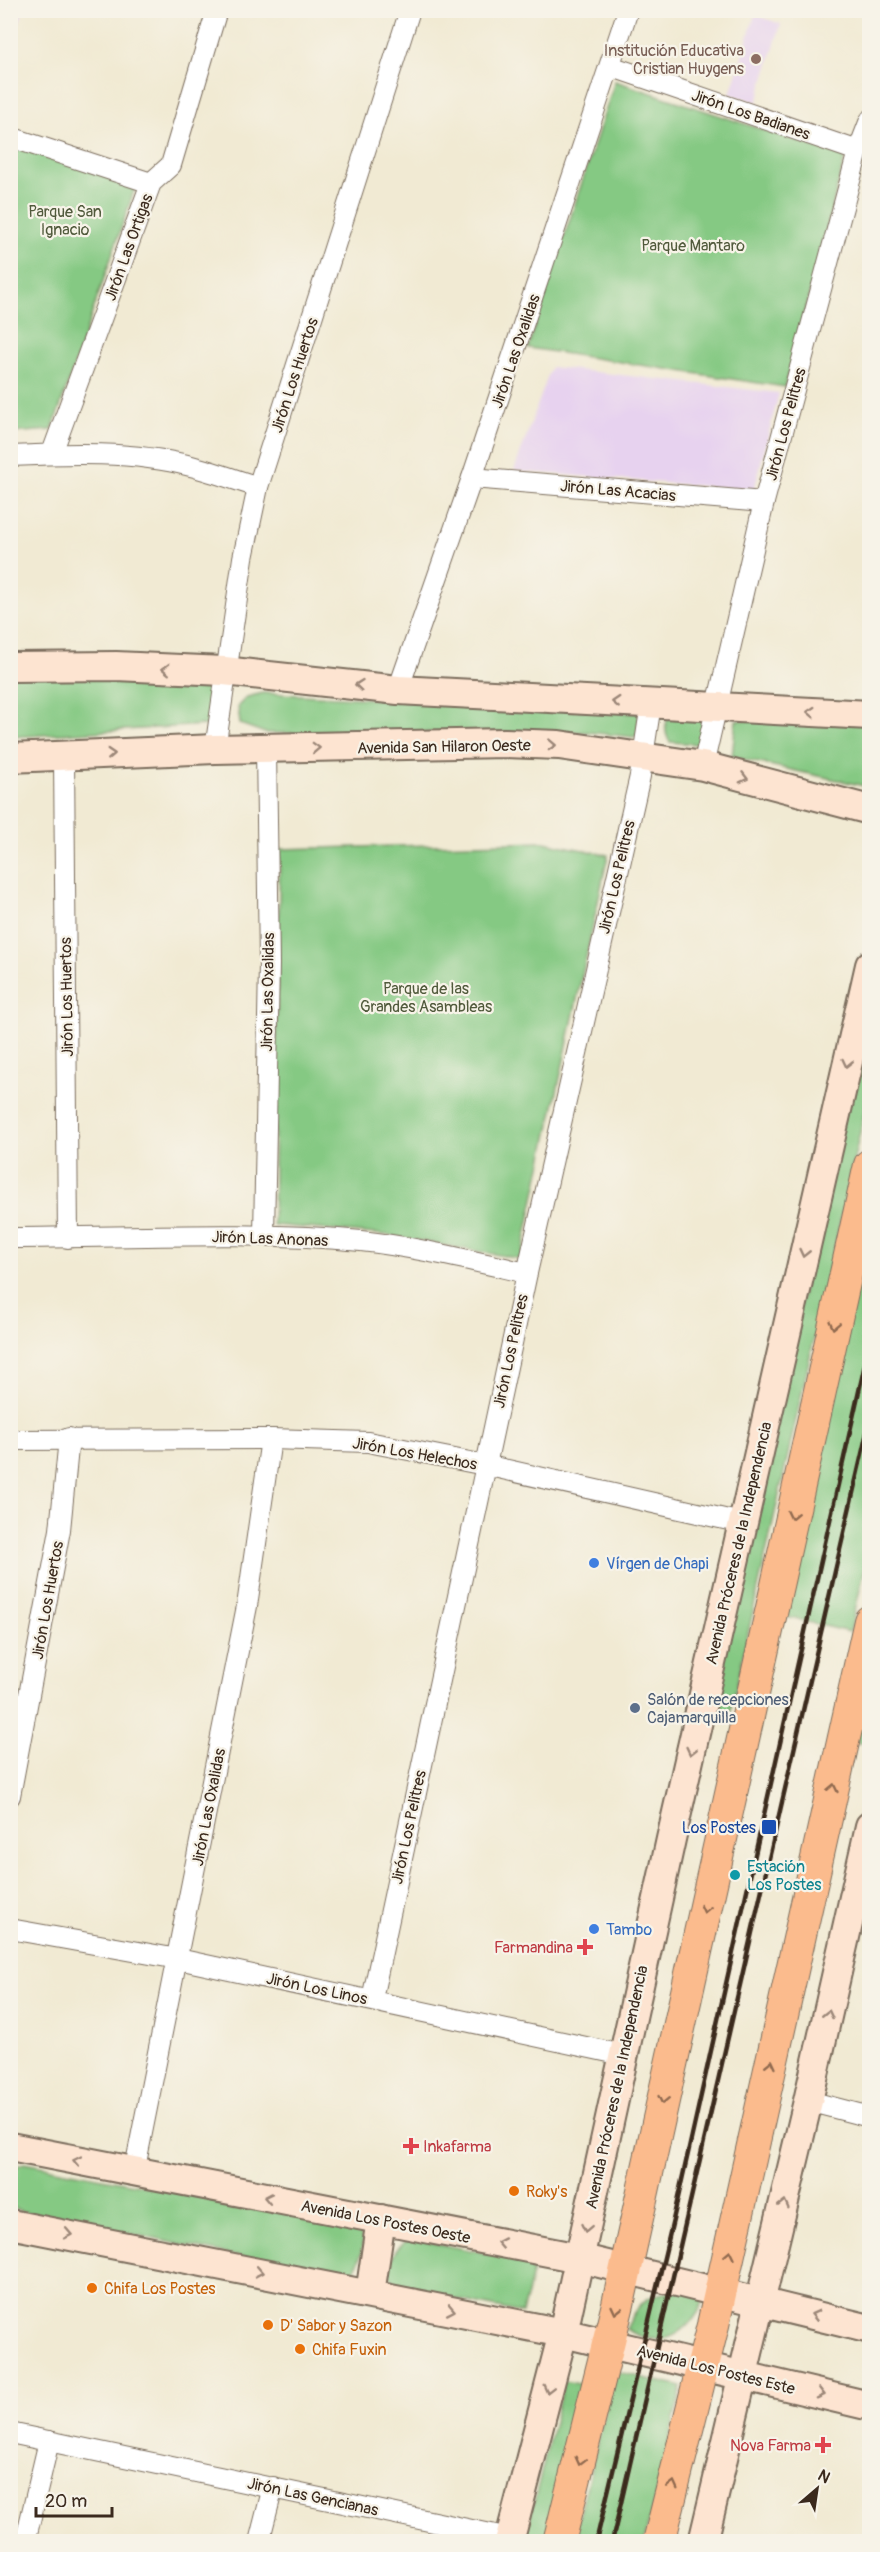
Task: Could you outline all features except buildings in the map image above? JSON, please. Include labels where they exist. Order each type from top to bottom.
[{"type":"main road","points":[[10,667],[116,666],[224,671],[398,690],[870,715]]},
{"type":"main road","name":"Avenida San Hilaron Oeste","points":[[10,758],[215,749],[505,743],[559,745],[703,766],[870,810]]},
{"type":"main road","name":"Avenida Próceres de la Independencia","points":[[510,2540],[563,2333],[742,1523],[870,965]]},
{"type":"main road","points":[[559,2541],[609,2343],[870,1165]]},
{"type":"main road","points":[[659,2541],[721,2292],[870,1621]]},
{"type":"main road","points":[[703,2541],[808,2101],[870,1826]]},
{"type":"main road","name":"Avenida Los Postes Oeste","points":[[10,2148],[579,2258],[760,2301]]},
{"type":"main road","points":[[370,2294],[381,2219]]},
{"type":"main road","points":[[10,2224],[563,2333]]},
{"type":"main road","points":[[760,2301],[870,2330]]},
{"type":"main road","name":"Avenida Los Postes Este","points":[[563,2333],[870,2406]]},
{"type":"street","name":"Jirón Las Ortigas","points":[[52,453],[151,183],[171,165],[217,10]]},
{"type":"street","name":"Jirón Las Oxalidas","points":[[398,690],[472,478],[628,10]]},
{"type":"street","name":"Jirón Los Huertos","points":[[215,749],[224,671],[243,558],[258,487],[403,12]]},
{"type":"street","name":"Jirón Los Badianes","points":[[610,66],[858,151]]},
{"type":"street","name":"Jirón Los Pelitres","points":[[703,766],[764,502],[858,151],[870,120]]},
{"type":"street","points":[[10,136],[151,183]]},
{"type":"street","points":[[10,456],[52,453],[132,456],[190,466],[258,487]]},
{"type":"street","name":"Jirón Las Acacias","points":[[472,478],[764,502]]},
{"type":"street","name":"Jirón Los Pelitres","points":[[372,1999],[485,1465],[644,757],[651,704]]},
{"type":"street","name":"Jirón Las Oxalidas","points":[[264,1235],[269,964],[266,748]]},
{"type":"street","name":"Jirón Los Huertos","points":[[64,756],[68,1238]]},
{"type":"street","name":"Jirón Las Anonas","points":[[10,1238],[264,1235],[375,1243],[434,1252],[527,1274]]},
{"type":"street","name":"Jirón Los Huertos","points":[[10,1796],[56,1553],[69,1438]]},
{"type":"street","name":"Jirón Las Oxalidas","points":[[134,2173],[248,1606],[271,1439]]},
{"type":"street","name":"Jirón Los Helechos","points":[[10,1440],[271,1439],[368,1442],[485,1465],[742,1523]]},
{"type":"street","name":"Jirón Los Linos","points":[[10,1929],[178,1959],[372,1999],[623,2055]]},
{"type":"street","points":[[808,2101],[870,2116]]},
{"type":"street","name":"Jirón Las Gencianas","points":[[10,2433],[273,2487],[510,2540]]},
{"type":"street","points":[[25,2541],[49,2441]]},
{"type":"street","points":[[259,2541],[273,2487]]},
{"type":"shaded area","points":[[10,11],[23,11],[11,49]]},
{"type":"shaded area","name":"Institución Educativa Cristian Huygens","points":[[755,15],[781,24],[757,102],[730,94]]},
{"type":"shaded area","points":[[551,367],[779,393],[754,490],[514,471]]},
{"type":"green space","name":"Parque Mantaro","points":[[615,81],[845,157],[785,387],[528,348]]},
{"type":"green space","name":"Parque San Ignacio","points":[[11,144],[136,185],[52,430],[11,433]]},
{"type":"green space","points":[[10,674],[206,681],[213,688],[213,712],[205,725],[11,737]]},
{"type":"green space","points":[[263,693],[637,713],[639,716],[637,735],[633,737],[587,732],[265,733],[240,724],[238,706],[247,697]]},
{"type":"green space","points":[[671,714],[700,715],[703,726],[697,744],[670,742],[666,728]]},
{"type":"green space","points":[[736,720],[869,724],[869,787],[732,757]]},
{"type":"green space","name":"Parque de las Grandes Asambleas","points":[[544,842],[608,855],[521,1259],[386,1235],[273,1225],[280,849]]},
{"type":"green space","points":[[869,1006],[869,1092],[730,1714],[706,1711]]},
{"type":"green space","points":[[869,1231],[870,1546],[850,1632],[782,1616]]},
{"type":"green space","points":[[869,1667],[869,1744],[853,1742]]},
{"type":"green space","points":[[24,2163],[359,2227],[362,2241],[361,2255],[355,2268],[346,2279],[21,2211],[12,2207],[10,2180],[17,2166]]},
{"type":"green space","points":[[410,2239],[535,2262],[522,2313],[398,2287],[389,2275],[391,2263],[397,2249]]},
{"type":"green space","points":[[686,2291],[705,2298],[699,2311],[683,2330],[663,2339],[652,2339],[639,2336],[626,2329],[637,2309],[649,2298],[664,2293]]},
{"type":"green space","points":[[615,2371],[682,2387],[644,2541],[573,2542]]},
{"type":"green space","points":[[564,2381],[584,2385],[545,2541],[524,2542]]},
{"type":"railway","points":[[596,2542],[673,2220],[870,1342]]},
{"type":"railway","points":[[612,2542],[870,1419]]},
{"type":"place","name":"Institución Educativa Cristian Huygens","points":[[756,59]]},
{"type":"place","name":"Vírgen de Chapi","points":[[594,1563]]},
{"type":"place","name":"Salón de recepciones Cajamarquilla","points":[[635,1708]]},
{"type":"place","name":"Los Postes","points":[[769,1827]]},
{"type":"place","name":"Estación Los Postes","points":[[735,1875]]},
{"type":"place","name":"Tambo","points":[[594,1929]]},
{"type":"place","name":"Farmandina","points":[[585,1947]]},
{"type":"place","name":"Inkafarma","points":[[411,2146]]},
{"type":"place","name":"Roky's","points":[[514,2191]]},
{"type":"place","name":"Chifa Los Postes","points":[[92,2288]]},
{"type":"place","name":"D' Sabor y Sazon","points":[[268,2325]]},
{"type":"place","name":"Chifa Fuxin","points":[[300,2349]]},
{"type":"place","name":"Nova Farma","points":[[823,2445]]}]
